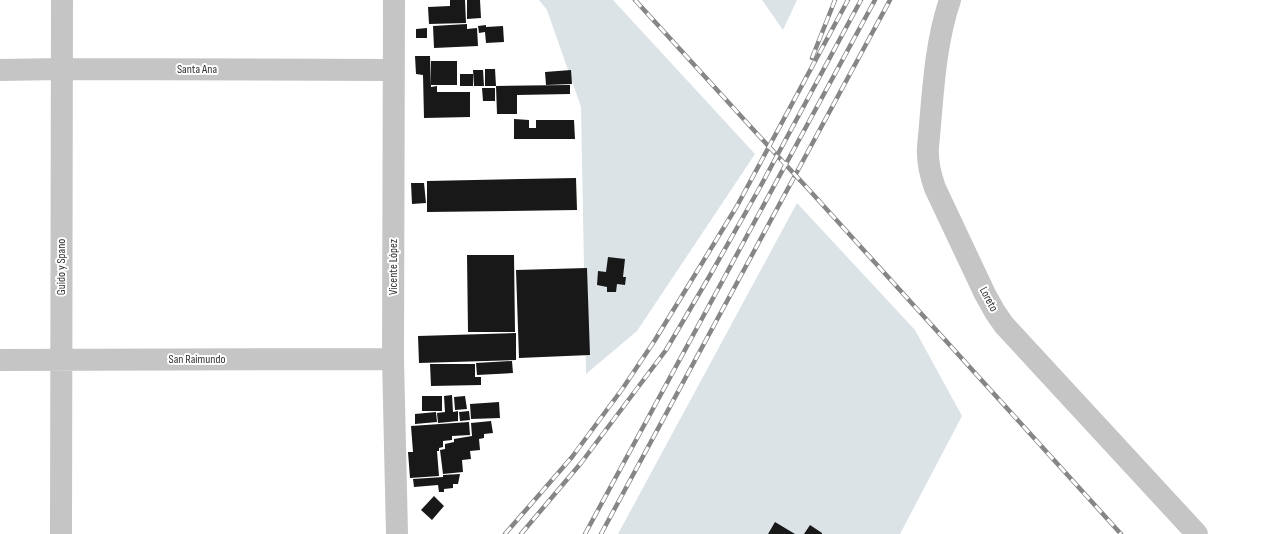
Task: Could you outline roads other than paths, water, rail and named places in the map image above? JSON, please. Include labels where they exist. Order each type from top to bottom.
[{"type":"street","name":"Guido y Spano","points":[[61,534],[62,0]]},
{"type":"street","name":"Vicente López","points":[[394,0],[393,359],[397,534]]},
{"type":"street","name":"Loreto","points":[[950,0],[941,33],[937,56],[928,147],[930,176],[935,188],[995,312],[1004,325],[1197,534]]},
{"type":"street","name":"Santa Ana","points":[[0,70],[61,68],[393,70]]},
{"type":"street","name":"San Raimundo","points":[[0,360],[393,359]]},
{"type":"railway","points":[[635,0],[1121,534]]},
{"type":"railway","points":[[812,58],[835,0]]},
{"type":"railway","points":[[505,534],[572,457],[623,388],[655,340],[737,206],[848,0]]},
{"type":"railway","points":[[521,534],[581,463],[666,350],[759,189],[861,0]]},
{"type":"railway","points":[[585,534],[875,0]]},
{"type":"railway","points":[[601,534],[890,0]]}]
